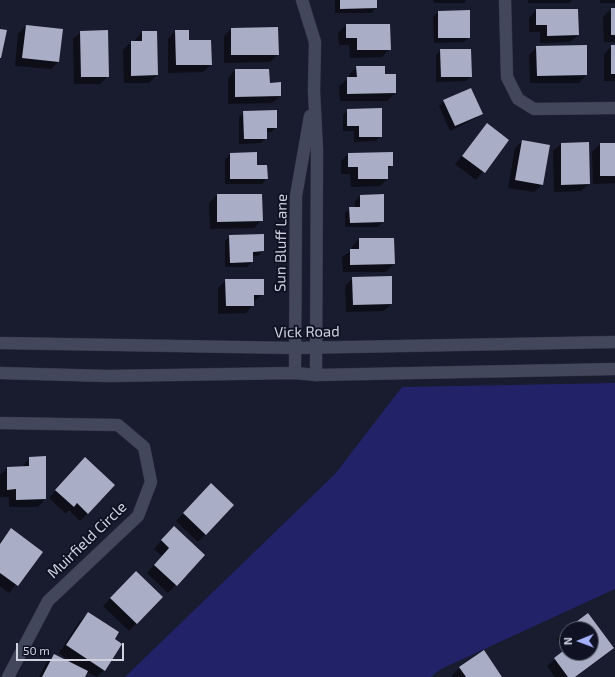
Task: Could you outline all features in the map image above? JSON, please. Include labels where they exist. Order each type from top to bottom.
[{"type":"street","name":"Sun Bluff Lane","points":[[302,0],[315,42],[314,91],[318,157],[316,375]]},
{"type":"street","points":[[505,0],[506,77],[518,99],[534,109],[615,108]]},
{"type":"street","name":"Sun Bluff Lane","points":[[294,373],[296,196],[303,165],[314,91]]},
{"type":"street","name":"Vick Road","points":[[0,343],[317,348],[615,342]]},
{"type":"street","points":[[0,373],[108,376],[294,373],[316,375],[615,369]]},
{"type":"street","name":"Muirfield Circle","points":[[0,423],[118,425],[144,447],[151,482],[138,516],[48,601],[8,677]]},
{"type":"shaded area","points":[[615,383],[615,589],[441,669],[431,677],[125,677],[335,474],[402,387]]},
{"type":"building","points":[[340,0],[377,0],[377,8],[340,9]]},
{"type":"building","points":[[611,8],[615,8],[615,35],[611,35]]},
{"type":"building","points":[[536,9],[578,9],[579,35],[547,36],[547,25],[536,25]]},
{"type":"building","points":[[470,10],[470,38],[438,38],[438,11]]},
{"type":"building","points":[[346,24],[390,24],[391,50],[357,50],[357,38],[346,38]]},
{"type":"building","points":[[26,25],[63,29],[59,62],[22,58]]},
{"type":"building","points":[[278,27],[279,55],[231,55],[231,28]]},
{"type":"building","points":[[0,29],[7,30],[1,58],[0,58]]},
{"type":"building","points":[[108,30],[109,77],[81,77],[80,31]]},
{"type":"building","points":[[175,30],[189,30],[189,40],[211,40],[212,65],[176,65]]},
{"type":"building","points":[[142,31],[157,31],[158,75],[131,76],[131,41],[142,41]]},
{"type":"building","points":[[587,45],[587,75],[537,76],[536,46]]},
{"type":"building","points":[[611,45],[615,45],[615,74],[611,74]]},
{"type":"building","points":[[440,49],[471,49],[472,77],[441,77]]},
{"type":"building","points":[[356,66],[385,66],[385,74],[396,74],[396,93],[347,94],[347,77],[357,77]]},
{"type":"building","points":[[235,69],[269,69],[270,83],[281,82],[281,96],[235,97]]},
{"type":"building","points":[[471,88],[483,114],[455,126],[443,100]]},
{"type":"building","points":[[382,108],[382,137],[359,137],[359,126],[347,126],[347,109]]},
{"type":"building","points":[[277,110],[277,128],[267,128],[267,139],[244,139],[243,111]]},
{"type":"building","points":[[487,123],[509,140],[485,173],[462,156]]},
{"type":"building","points":[[522,140],[550,145],[543,185],[515,180]]},
{"type":"building","points":[[589,142],[590,184],[561,185],[561,143]]},
{"type":"building","points":[[600,143],[615,143],[615,176],[600,176]]},
{"type":"building","points":[[257,152],[257,165],[267,165],[268,179],[230,179],[230,153]]},
{"type":"building","points":[[393,152],[393,166],[388,166],[388,179],[358,179],[358,167],[348,167],[348,153]]},
{"type":"building","points":[[217,194],[262,194],[263,221],[217,222]]},
{"type":"building","points":[[384,194],[384,222],[350,223],[349,207],[360,207],[360,195]]},
{"type":"building","points":[[264,234],[264,251],[253,252],[253,262],[230,263],[229,235]]},
{"type":"building","points":[[359,238],[394,238],[395,264],[350,265],[350,249],[359,249]]},
{"type":"building","points":[[392,276],[392,304],[353,305],[352,277]]},
{"type":"building","points":[[225,279],[264,279],[264,295],[254,295],[254,306],[226,306]]},
{"type":"building","points":[[46,456],[46,499],[16,500],[16,489],[7,490],[7,467],[29,466],[29,457]]},
{"type":"building","points":[[85,457],[115,485],[88,514],[77,503],[74,507],[55,490]]},
{"type":"building","points":[[211,483],[234,505],[206,535],[183,513]]},
{"type":"building","points":[[174,526],[205,555],[177,586],[154,565],[169,548],[161,540]]},
{"type":"building","points":[[11,528],[43,552],[18,586],[0,573],[0,544]]},
{"type":"building","points":[[136,571],[163,597],[137,624],[110,598]]},
{"type":"building","points":[[88,612],[119,632],[115,639],[122,644],[105,671],[66,645]]},
{"type":"building","points":[[588,613],[594,621],[577,621]]},
{"type":"building","points":[[599,628],[614,648],[599,659]]},
{"type":"building","points":[[484,650],[502,677],[466,677],[459,667]]},
{"type":"building","points":[[54,654],[88,671],[85,677],[42,677]]},
{"type":"building","points":[[559,654],[559,661],[597,661],[575,677],[568,677],[554,658]]}]
